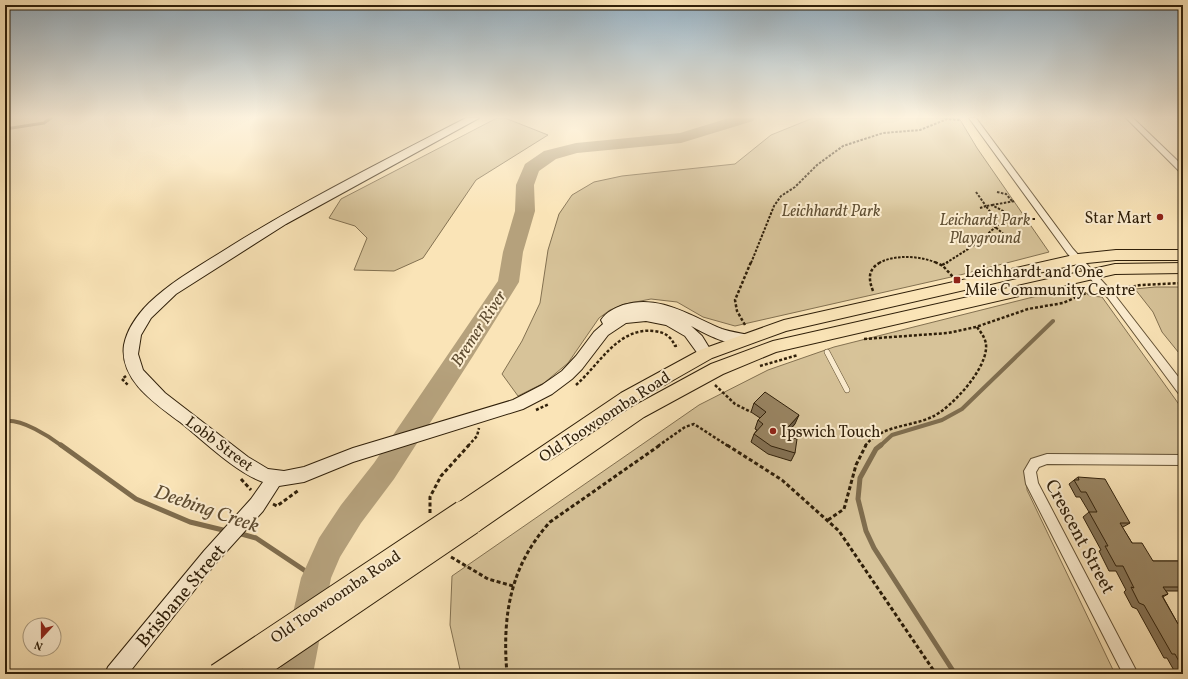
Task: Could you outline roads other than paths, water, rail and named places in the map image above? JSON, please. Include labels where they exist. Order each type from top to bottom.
[{"type":"main road","name":"Lobb Street","points":[[414,150],[310,204],[251,239],[164,298],[146,315],[135,333],[130,353],[135,372],[146,386],[252,469],[275,478],[302,475],[351,455],[518,405],[542,393],[559,382],[574,369],[606,328],[620,321],[636,317],[654,317],[672,322],[687,330],[695,337],[706,354]]},
{"type":"main road","name":"Old Toowoomba Road","points":[[251,674],[467,517],[627,398],[745,332],[784,326],[1078,259],[1116,255],[1183,255]]},
{"type":"main road","name":"Old Toowoomba Road","points":[[217,674],[467,517],[638,412],[718,379],[773,347],[850,328],[923,314],[1115,269],[1183,268]]},
{"type":"main road","points":[[596,339],[608,320],[616,312],[628,308],[646,306],[672,310],[724,334],[745,332]]},
{"type":"main road","points":[[706,354],[718,379]]},
{"type":"main road","name":"Brisbane Street","points":[[115,674],[210,558],[256,505],[275,478]]},
{"type":"street","points":[[995,150],[1046,220],[1090,274],[1116,302],[1183,391]]},
{"type":"street","points":[[1162,150],[1183,170]]},
{"type":"street","name":"Crescent Street","points":[[1131,674],[1032,484],[1030,471],[1035,463],[1048,459],[1183,460]]},
{"type":"lane","points":[[827,352],[847,390]]},
{"type":"waterway","name":"Bremer River","points":[[296,674],[316,578],[329,548],[351,514],[384,471],[465,350],[508,282],[513,252],[525,211],[525,185],[531,168],[550,155],[570,150]]},
{"type":"waterway","points":[[880,446],[892,435],[942,420],[962,409],[1053,321]]},
{"type":"waterway","name":"Deebing Creek","points":[[5,421],[12,421],[27,425],[43,433],[62,446]]},
{"type":"waterway","name":"Deebing Creek","points":[[61,445],[136,499],[190,522],[227,531]]},
{"type":"waterway","points":[[881,445],[876,449],[860,478],[858,499],[866,531],[874,548],[955,674]]},
{"type":"waterway","name":"Deebing Creek","points":[[238,533],[256,538],[316,578]]},
{"type":"place","name":"Star Mart","points":[[1160,217]]},
{"type":"place","name":"Leichhardt and One Mile Community Centre","points":[[957,280]]},
{"type":"place","name":"Ipswich Touch","points":[[773,431]]},
{"type":"park label","name":"Leichhardt Park","points":[[831,210]]},
{"type":"park label","name":"Leichardt Park Playground","points":[[985,228]]}]
